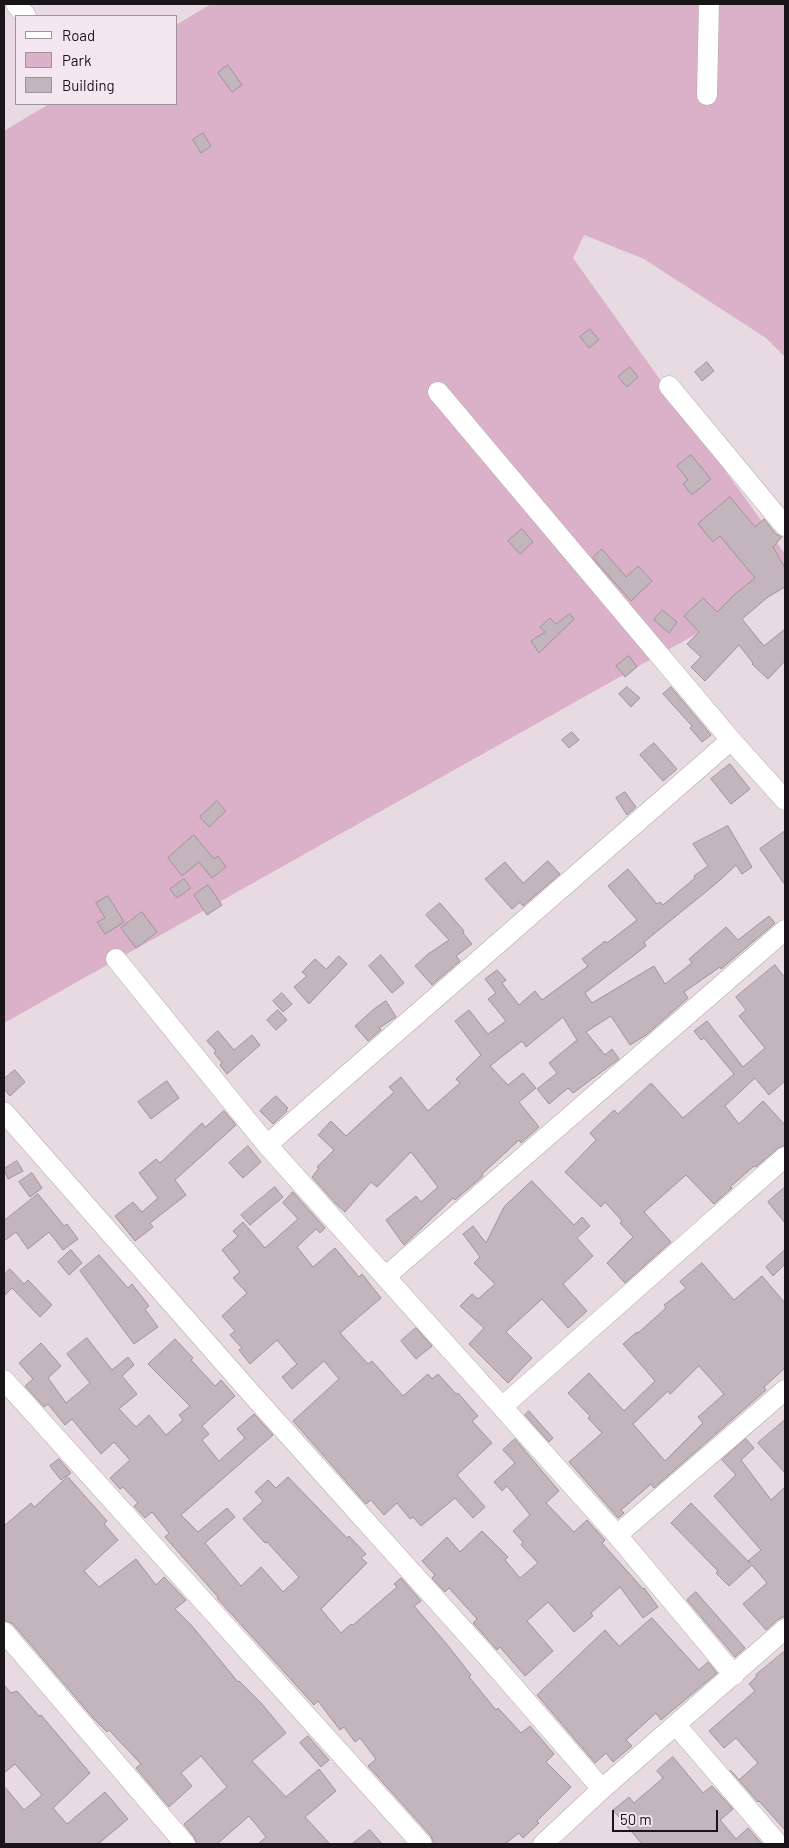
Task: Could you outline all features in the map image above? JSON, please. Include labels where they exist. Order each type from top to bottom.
[{"type":"street","points":[[16,4],[25,15]]},
{"type":"street","points":[[707,95],[709,4]]},
{"type":"street","points":[[669,386],[785,526]]},
{"type":"street","points":[[438,392],[731,740],[785,800]]},
{"type":"street","points":[[267,1145],[731,740]]},
{"type":"street","points":[[385,1276],[785,930]]},
{"type":"street","points":[[116,959],[267,1145],[617,1535],[734,1675]]},
{"type":"street","points":[[4,1112],[236,1377],[486,1654],[602,1789]]},
{"type":"street","points":[[502,1407],[785,1157]]},
{"type":"street","points":[[4,1380],[422,1844]]},
{"type":"street","points":[[617,1535],[785,1390]]},
{"type":"street","points":[[543,1844],[602,1789],[785,1630]]},
{"type":"street","points":[[4,1632],[185,1844]]},
{"type":"street","points":[[676,1725],[778,1844]]},
{"type":"green space","points":[[211,4],[785,4],[785,357],[766,338],[644,259],[584,235],[573,258],[785,554],[785,584],[4,1023],[4,131],[47,105],[178,105],[178,24]]},
{"type":"building","points":[[228,65],[242,85],[232,92],[218,73]]},
{"type":"building","points":[[203,133],[211,146],[201,153],[193,140]]},
{"type":"building","points":[[590,329],[599,340],[589,348],[580,337]]},
{"type":"building","points":[[707,362],[714,371],[702,381],[695,372]]},
{"type":"building","points":[[630,367],[638,377],[627,387],[618,377]]},
{"type":"building","points":[[691,455],[711,479],[692,495],[683,484],[688,480],[677,466]]},
{"type":"building","points":[[730,497],[755,527],[764,519],[776,534],[782,537],[773,547],[785,568],[785,587],[768,597],[742,619],[764,646],[785,629],[785,661],[768,679],[752,664],[739,645],[705,681],[691,667],[701,657],[687,644],[699,632],[684,616],[703,598],[717,612],[755,578],[720,536],[713,542],[698,524]]},
{"type":"building","points":[[522,529],[533,542],[520,554],[508,541]]},
{"type":"building","points":[[602,549],[626,577],[638,566],[652,581],[631,601],[593,558]]},
{"type":"building","points":[[662,610],[677,622],[669,633],[654,620]]},
{"type":"building","points":[[570,614],[574,619],[539,653],[531,641],[545,632],[540,627],[550,618],[556,624]]},
{"type":"building","points":[[629,656],[637,667],[625,677],[616,666]]},
{"type":"building","points":[[627,687],[640,698],[631,707],[619,694]]},
{"type":"building","points":[[671,687],[711,735],[702,742],[690,728],[692,726],[663,694]]},
{"type":"building","points":[[572,732],[579,740],[569,748],[562,740]]},
{"type":"building","points":[[654,743],[677,769],[663,781],[640,755]]},
{"type":"building","points":[[730,764],[750,789],[731,804],[711,779]]},
{"type":"building","points":[[625,792],[636,807],[627,815],[616,798]]},
{"type":"building","points":[[217,801],[226,811],[209,827],[200,817]]},
{"type":"building","points":[[728,826],[752,867],[742,874],[736,865],[644,942],[646,946],[585,993],[592,1003],[654,966],[665,984],[692,963],[689,959],[726,927],[738,940],[769,916],[775,923],[721,969],[720,967],[684,992],[688,998],[646,1035],[630,1045],[611,1016],[586,1032],[605,1055],[612,1049],[619,1059],[573,1093],[568,1088],[549,1104],[537,1089],[557,1073],[549,1063],[577,1040],[563,1017],[526,1047],[522,1041],[490,1066],[508,1085],[523,1073],[536,1088],[519,1102],[539,1127],[521,1143],[519,1140],[482,1174],[483,1176],[455,1200],[453,1198],[404,1245],[386,1220],[416,1196],[421,1202],[438,1187],[411,1152],[377,1187],[371,1182],[345,1212],[336,1204],[312,1177],[319,1168],[317,1167],[334,1150],[318,1135],[331,1121],[346,1136],[394,1092],[389,1087],[401,1077],[428,1111],[460,1083],[456,1079],[481,1055],[455,1021],[469,1010],[488,1034],[506,1021],[488,999],[496,993],[485,979],[497,970],[506,980],[502,983],[519,1005],[535,991],[542,1000],[588,966],[582,959],[637,920],[608,886],[628,869],[657,904],[660,902],[663,905],[695,878],[694,876],[708,866],[693,844]]},
{"type":"building","points":[[785,831],[785,885],[760,849]]},
{"type":"building","points":[[194,835],[214,859],[218,856],[226,867],[212,878],[199,862],[182,876],[168,858]]},
{"type":"building","points":[[548,861],[560,874],[523,906],[520,902],[512,909],[485,879],[505,862],[523,883]]},
{"type":"building","points":[[184,879],[191,888],[177,898],[170,889]]},
{"type":"building","points":[[208,885],[222,905],[207,915],[194,895]]},
{"type":"building","points":[[108,896],[124,922],[105,934],[97,922],[105,918],[96,903]]},
{"type":"building","points":[[440,903],[464,931],[463,933],[472,944],[456,956],[460,961],[432,985],[415,966],[428,954],[449,940],[426,915]]},
{"type":"building","points":[[142,912],[157,932],[136,948],[121,928]]},
{"type":"building","points":[[381,955],[404,983],[392,993],[369,966]]},
{"type":"building","points":[[339,956],[347,964],[309,1004],[294,987],[307,976],[302,972],[315,959],[326,969]]},
{"type":"building","points":[[775,965],[785,978],[785,1081],[769,1095],[755,1078],[725,1106],[739,1124],[763,1101],[785,1125],[785,1145],[778,1148],[756,1167],[754,1166],[714,1204],[686,1175],[644,1212],[671,1242],[625,1283],[607,1263],[633,1237],[605,1202],[601,1207],[565,1172],[596,1140],[590,1133],[614,1110],[618,1114],[651,1083],[683,1118],[734,1074],[704,1038],[701,1040],[694,1031],[707,1021],[743,1067],[765,1048],[739,1016],[746,1010],[736,997]]},
{"type":"building","points":[[282,993],[292,1004],[283,1012],[273,1001]]},
{"type":"building","points":[[386,1001],[396,1017],[379,1028],[381,1030],[368,1041],[355,1026]]},
{"type":"building","points":[[278,1010],[287,1020],[276,1030],[267,1020]]},
{"type":"building","points":[[218,1031],[234,1050],[252,1035],[260,1045],[227,1074],[220,1065],[222,1063],[214,1053],[216,1051],[207,1041]]},
{"type":"building","points":[[15,1070],[25,1082],[10,1096],[4,1089],[4,1079]]},
{"type":"building","points":[[167,1081],[179,1098],[151,1119],[138,1102]]},
{"type":"building","points":[[276,1096],[288,1108],[273,1124],[260,1111]]},
{"type":"building","points":[[224,1111],[236,1125],[175,1180],[186,1195],[150,1223],[153,1227],[135,1241],[115,1216],[133,1202],[142,1212],[158,1198],[139,1173],[156,1159],[160,1163],[202,1123],[205,1127]]},
{"type":"building","points":[[248,1146],[261,1162],[243,1178],[229,1163]]},
{"type":"building","points":[[17,1161],[23,1171],[8,1179],[4,1169]]},
{"type":"building","points":[[32,1173],[42,1188],[30,1197],[19,1182]]},
{"type":"building","points":[[532,1181],[574,1225],[582,1217],[590,1226],[577,1238],[593,1256],[563,1284],[587,1311],[568,1328],[542,1299],[506,1332],[532,1358],[508,1383],[469,1344],[484,1328],[460,1306],[472,1294],[478,1299],[495,1284],[474,1263],[480,1257],[463,1234],[473,1226],[486,1243],[504,1207]]},
{"type":"building","points":[[275,1187],[283,1197],[250,1225],[241,1215]]},
{"type":"building","points":[[785,1187],[785,1223],[768,1202]]},
{"type":"building","points":[[293,1192],[325,1228],[320,1233],[316,1229],[297,1247],[313,1267],[335,1248],[359,1277],[362,1274],[381,1298],[340,1333],[368,1364],[372,1361],[403,1396],[428,1374],[432,1379],[438,1374],[478,1416],[472,1421],[492,1443],[457,1475],[485,1507],[473,1518],[455,1498],[421,1526],[413,1517],[410,1519],[397,1503],[384,1515],[371,1500],[366,1504],[293,1421],[339,1379],[324,1361],[292,1389],[282,1377],[297,1364],[277,1340],[250,1364],[239,1350],[242,1348],[230,1335],[235,1331],[222,1316],[247,1293],[233,1278],[240,1272],[222,1250],[238,1236],[233,1231],[243,1222],[265,1248],[298,1219],[283,1203]]},
{"type":"building","points":[[38,1194],[64,1226],[67,1224],[78,1239],[63,1250],[49,1232],[28,1249],[16,1232],[4,1241],[4,1221]]},
{"type":"building","points":[[71,1250],[82,1263],[69,1275],[58,1262]]},
{"type":"building","points":[[785,1250],[785,1264],[773,1276],[766,1267]]},
{"type":"building","points":[[99,1255],[128,1288],[132,1284],[149,1306],[145,1309],[158,1327],[134,1344],[80,1271]]},
{"type":"building","points":[[702,1263],[734,1300],[762,1276],[785,1303],[785,1368],[764,1387],[766,1390],[654,1488],[651,1484],[621,1510],[624,1513],[618,1518],[569,1462],[602,1433],[588,1418],[590,1416],[568,1393],[589,1373],[624,1411],[655,1381],[623,1344],[666,1308],[664,1305],[686,1288],[680,1282]],"holes":[[[699,1366],[724,1394],[698,1417],[703,1423],[665,1461],[633,1424],[668,1391],[670,1394]]]},
{"type":"building","points":[[10,1269],[24,1284],[28,1280],[52,1305],[40,1317],[12,1288],[4,1296],[4,1275]]},
{"type":"building","points":[[416,1328],[432,1346],[416,1359],[401,1341]]},
{"type":"building","points":[[87,1338],[112,1370],[128,1357],[134,1365],[122,1376],[137,1394],[119,1409],[136,1427],[149,1415],[166,1435],[183,1420],[179,1415],[190,1406],[148,1364],[175,1339],[215,1386],[221,1380],[235,1396],[202,1426],[209,1434],[202,1440],[219,1461],[245,1438],[237,1429],[254,1414],[273,1435],[181,1515],[198,1532],[227,1508],[235,1517],[205,1543],[241,1586],[261,1567],[283,1592],[299,1577],[243,1519],[263,1501],[255,1492],[268,1480],[276,1488],[288,1477],[347,1538],[349,1536],[366,1554],[361,1558],[367,1563],[321,1609],[341,1633],[397,1587],[394,1584],[401,1578],[421,1601],[414,1606],[471,1675],[469,1677],[496,1710],[498,1708],[521,1733],[530,1726],[554,1754],[546,1762],[571,1787],[523,1838],[519,1833],[505,1844],[434,1844],[431,1836],[368,1766],[376,1759],[360,1738],[355,1742],[344,1727],[340,1730],[318,1701],[314,1705],[217,1598],[165,1537],[169,1533],[152,1512],[145,1518],[134,1506],[138,1503],[123,1487],[120,1489],[110,1478],[130,1460],[114,1442],[101,1454],[72,1419],[65,1425],[48,1404],[44,1407],[25,1386],[33,1379],[19,1363],[41,1343],[61,1366],[48,1378],[66,1403],[90,1383],[67,1354]]},
{"type":"building","points":[[529,1411],[553,1438],[549,1442],[525,1415]]},
{"type":"building","points":[[785,1420],[785,1473],[758,1443]]},
{"type":"building","points":[[515,1439],[559,1491],[546,1503],[574,1532],[587,1520],[605,1540],[602,1543],[644,1588],[658,1607],[643,1618],[620,1587],[591,1613],[593,1616],[574,1632],[548,1602],[527,1621],[553,1651],[525,1676],[500,1647],[497,1650],[473,1623],[477,1619],[449,1588],[445,1592],[432,1578],[435,1575],[422,1561],[447,1537],[460,1552],[482,1531],[508,1557],[505,1560],[520,1578],[538,1563],[521,1545],[523,1542],[513,1531],[530,1515],[507,1486],[502,1491],[494,1482],[515,1463],[503,1450]]},
{"type":"building","points":[[746,1439],[754,1448],[741,1460],[771,1500],[785,1487],[785,1616],[777,1620],[766,1630],[743,1604],[767,1583],[752,1565],[729,1586],[716,1573],[718,1571],[671,1523],[691,1503],[748,1561],[761,1550],[714,1496],[736,1475],[722,1460]]},
{"type":"building","points":[[59,1459],[71,1473],[61,1480],[50,1466]]},
{"type":"building","points":[[68,1477],[107,1521],[104,1524],[118,1540],[84,1571],[99,1587],[136,1559],[156,1585],[164,1577],[186,1600],[175,1609],[192,1626],[238,1682],[261,1703],[286,1733],[252,1761],[286,1797],[319,1769],[336,1791],[305,1817],[330,1844],[258,1844],[266,1837],[249,1816],[217,1844],[197,1844],[184,1824],[227,1787],[201,1756],[181,1773],[192,1786],[169,1807],[136,1768],[141,1764],[109,1730],[107,1732],[94,1719],[13,1624],[4,1620],[4,1526],[31,1503],[34,1507]]},
{"type":"building","points":[[696,1592],[745,1648],[735,1657],[687,1600]]},
{"type":"building","points":[[652,1618],[699,1670],[708,1662],[717,1673],[661,1720],[656,1713],[626,1740],[632,1746],[613,1762],[606,1753],[595,1763],[537,1695],[605,1630],[619,1646]]},
{"type":"building","points":[[785,1651],[785,1830],[758,1802],[730,1770],[739,1780],[758,1763],[736,1738],[724,1748],[709,1731],[755,1691],[749,1684],[756,1675]]},
{"type":"building","points":[[4,1685],[11,1693],[17,1691],[39,1716],[41,1715],[90,1773],[53,1808],[67,1824],[105,1792],[128,1819],[98,1844],[4,1844],[4,1786],[24,1810],[42,1795],[15,1764],[4,1773]]},
{"type":"building","points":[[308,1736],[329,1760],[321,1767],[300,1743]]},
{"type":"building","points":[[673,1757],[703,1793],[712,1786],[733,1809],[720,1820],[736,1839],[748,1828],[762,1844],[642,1844],[613,1810],[629,1797],[634,1803],[663,1778],[657,1771]]},
{"type":"building","points":[[370,1830],[382,1844],[352,1844]]}]
